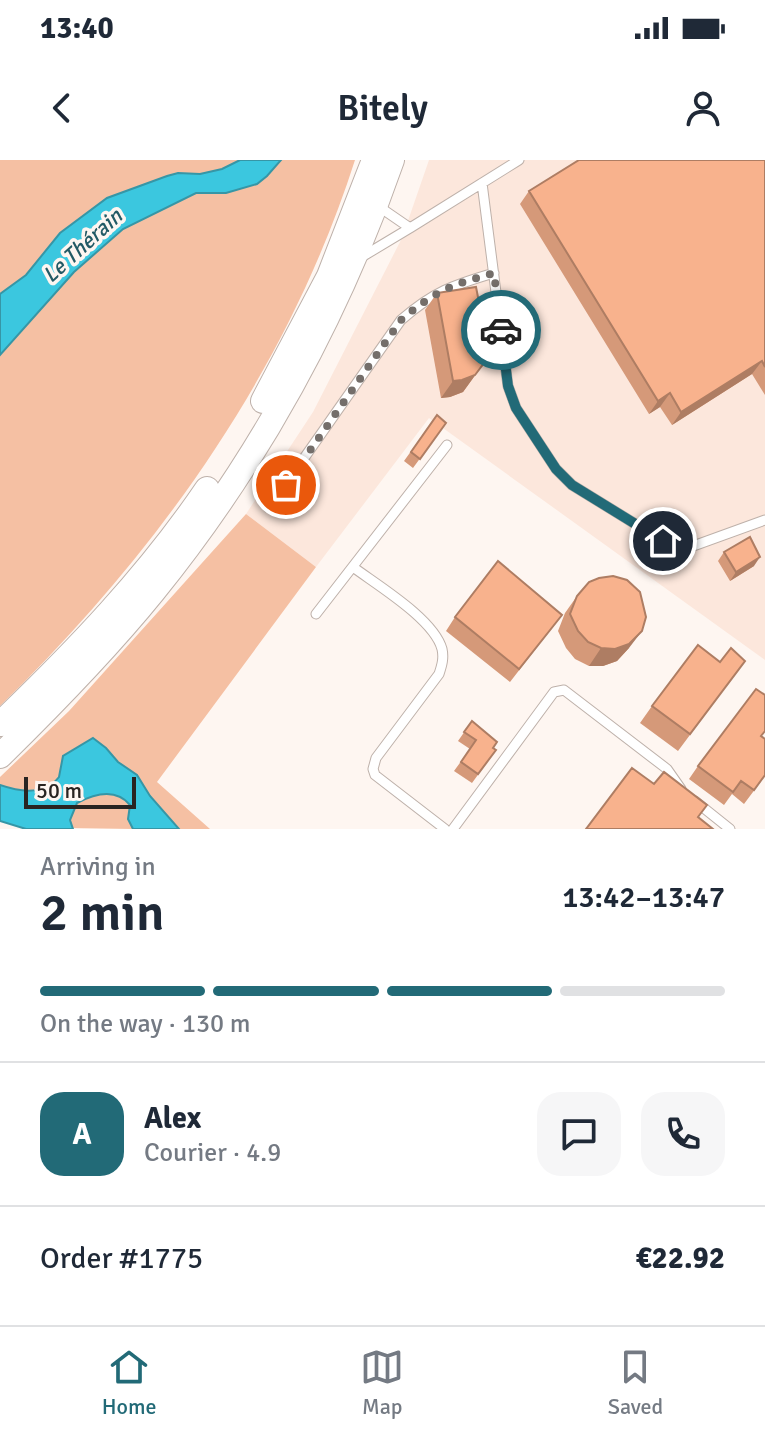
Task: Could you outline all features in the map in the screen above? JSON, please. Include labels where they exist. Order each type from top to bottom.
[{"type":"main road","points":[[0,724],[78,647],[134,585],[183,523],[227,459],[276,380],[318,300],[374,160]]},
{"type":"main road","points":[[0,756],[46,711],[164,579],[232,481],[304,364],[354,261],[392,160]]},
{"type":"main road","points":[[0,745],[96,656]]},
{"type":"lane","points":[[354,261],[519,160]]},
{"type":"lane","points":[[482,183],[508,386],[516,408],[556,469],[572,485],[663,541],[685,549],[765,520]]},
{"type":"lane","points":[[377,204],[410,228]]},
{"type":"lane","points":[[269,508],[401,320],[426,298],[456,283],[494,273]]},
{"type":"lane","points":[[316,614],[447,445]]},
{"type":"lane","points":[[353,567],[428,625],[441,646],[443,661],[439,674],[376,758],[373,769],[375,775],[445,829]]},
{"type":"lane","points":[[453,829],[554,692],[564,690],[667,769],[683,791],[730,829]]},
{"type":"shaded area","points":[[0,160],[355,160],[327,238],[293,313],[211,455],[113,586],[0,706]]},
{"type":"shaded area","points":[[429,160],[765,160],[765,660],[429,418],[316,567],[246,514],[313,412],[402,238]]},
{"type":"shaded area","points":[[246,514],[316,567],[157,782],[210,829],[179,829],[150,796],[137,775],[93,738],[63,755],[59,777],[46,787],[24,791],[0,785],[0,777],[69,711]]},
{"type":"shaded area","points":[[101,793],[117,796],[130,805],[128,819],[133,829],[72,828],[70,820],[77,803]]},
{"type":"water","name":"Le Thérain","points":[[240,160],[281,160],[257,184],[226,193],[196,193],[123,229],[74,272],[0,355],[0,294],[26,275],[60,233],[107,198],[167,176],[200,174],[222,169]]},
{"type":"water","points":[[93,738],[137,775],[150,796],[179,829],[133,829],[128,819],[130,805],[118,796],[105,794],[77,803],[70,820],[73,829],[26,829],[0,821],[0,785],[24,791],[46,787],[59,777],[63,756]]},
{"type":"building","points":[[579,160],[765,160],[765,367],[762,361],[681,412],[670,393],[658,401],[529,191]]},
{"type":"building","points":[[476,287],[488,348],[484,363],[475,375],[453,381],[437,293]]},
{"type":"building","points":[[437,415],[446,423],[420,459],[411,452]]},
{"type":"building","points":[[750,537],[760,557],[736,572],[724,552]]},
{"type":"building","points":[[498,561],[562,615],[519,669],[455,617]]},
{"type":"building","points":[[613,576],[627,580],[640,592],[646,617],[642,631],[629,644],[615,649],[601,648],[588,642],[578,631],[570,614],[577,596],[589,582]]},
{"type":"building","points":[[698,645],[720,662],[731,648],[745,661],[690,734],[652,706]]},
{"type":"building","points":[[756,689],[765,695],[765,731],[761,736],[765,739],[765,775],[754,790],[741,781],[733,792],[698,766]]},
{"type":"building","points":[[472,721],[497,742],[493,748],[496,750],[478,774],[461,762],[476,740],[464,732]]},
{"type":"building","points":[[632,768],[654,784],[664,772],[707,805],[698,817],[713,829],[586,829]]},
{"type":"way so far","points":[[286,485],[401,320],[426,298],[456,283],[494,273],[501,330]]},
{"type":"route","points":[[501,330],[508,386],[516,408],[556,469],[572,485],[663,541]]}]
